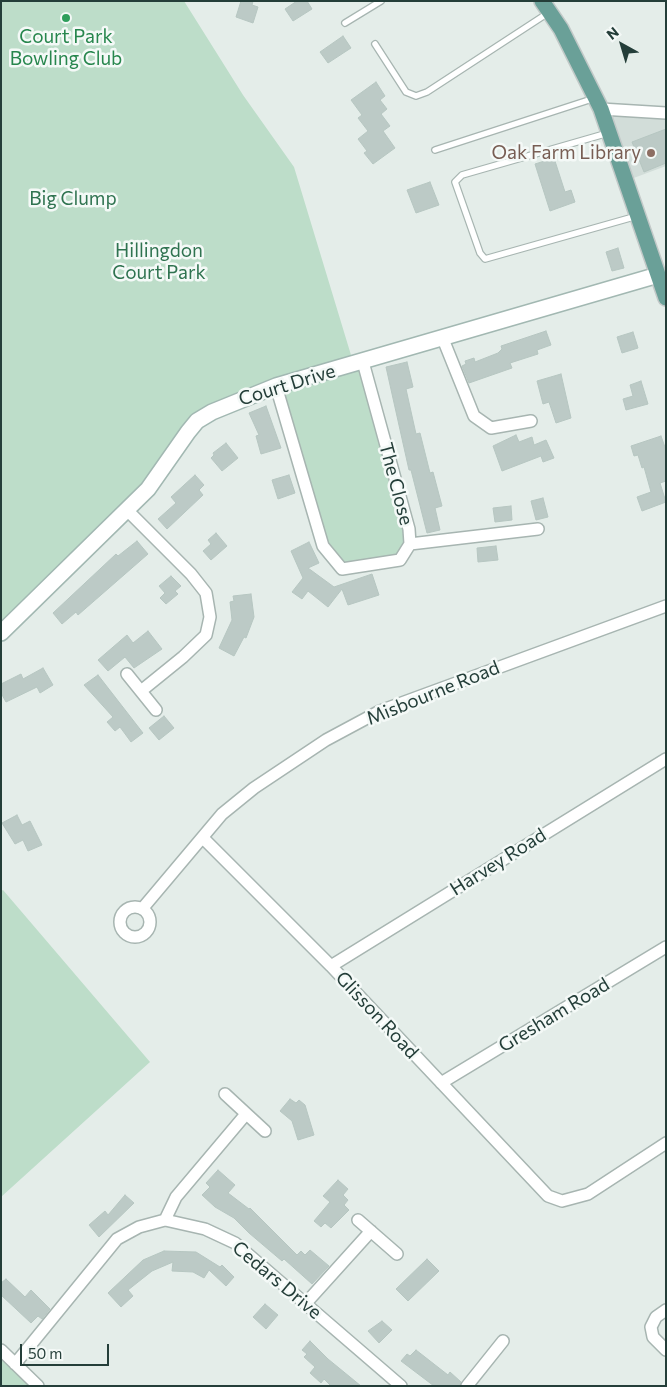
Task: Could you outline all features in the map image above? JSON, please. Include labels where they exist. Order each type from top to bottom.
[{"type":"main road","points":[[546,6],[561,28],[598,104],[666,298]]},
{"type":"street","points":[[598,104],[666,113]]},
{"type":"street","name":"Court Drive","points":[[1,633],[148,489],[197,421],[227,404],[276,386],[658,275]]},
{"type":"street","points":[[443,339],[474,416],[491,428],[531,421]]},
{"type":"street","name":"The Close","points":[[276,386],[322,546],[342,568],[400,560],[410,544],[409,529],[363,362]]},
{"type":"street","points":[[127,510],[191,574],[206,593],[210,617],[206,635],[183,657],[141,691]]},
{"type":"street","points":[[410,544],[538,528]]},
{"type":"street","name":"Misbourne Road","points":[[142,909],[222,814],[254,788],[326,740],[380,711],[666,606]]},
{"type":"street","points":[[127,674],[156,710]]},
{"type":"street","name":"Harvey Road","points":[[331,966],[666,759]]},
{"type":"street","name":"Glisson Road","points":[[203,838],[331,966],[548,1196],[562,1201],[588,1194],[666,1143]]},
{"type":"street","name":"Gresham Road","points":[[441,1084],[666,947]]},
{"type":"street","points":[[225,1094],[264,1131]]},
{"type":"street","points":[[165,1220],[176,1197],[246,1114]]},
{"type":"street","name":"Cedars Drive","points":[[15,1364],[117,1239],[139,1227],[165,1220],[205,1229],[235,1243],[401,1386]]},
{"type":"street","points":[[358,1220],[397,1254]]},
{"type":"street","points":[[306,1303],[371,1231]]},
{"type":"street","points":[[666,1310],[656,1317],[651,1326],[653,1337],[666,1350]]},
{"type":"street","points":[[467,1386],[503,1341]]},
{"type":"street","points":[[1,1350],[38,1386]]},
{"type":"lane","points":[[345,24],[381,1]]},
{"type":"lane","points":[[375,44],[406,92],[416,96],[427,92],[546,6]]},
{"type":"lane","points":[[435,150],[598,104]]},
{"type":"lane","points":[[609,133],[462,175],[455,182],[480,253],[485,259],[638,216]]},
{"type":"shaded area","points":[[601,109],[666,111],[666,166],[631,179]]},
{"type":"green space","name":"Hillingdon Court Park","points":[[1,1],[184,1],[243,95],[294,167],[354,365],[363,362],[409,529],[400,560],[342,569],[323,546],[276,387],[212,412],[162,470],[1,633]]},
{"type":"green space","points":[[3,890],[150,1062],[1,1197],[1,891]]},
{"type":"green space","points":[[1,1357],[11,1368],[31,1386],[1,1386]]},
{"type":"building","points":[[241,1],[253,1],[252,5],[258,7],[253,23],[236,17]]},
{"type":"building","points":[[297,1],[307,1],[312,9],[293,21],[285,9]]},
{"type":"building","points":[[343,36],[351,48],[328,63],[320,52]]},
{"type":"building","points":[[376,82],[385,96],[380,100],[387,109],[381,114],[390,126],[383,131],[395,148],[373,164],[364,153],[367,151],[358,139],[368,131],[358,118],[362,115],[351,100]]},
{"type":"building","name":"Oak Farm Library","points":[[666,129],[666,163],[644,172],[632,142]]},
{"type":"building","points":[[554,158],[565,192],[571,190],[575,202],[550,211],[535,164]]},
{"type":"building","points":[[430,182],[439,205],[416,213],[407,190]]},
{"type":"building","points":[[618,248],[624,268],[612,271],[606,252]]},
{"type":"building","points":[[546,331],[551,345],[537,350],[538,354],[510,363],[512,368],[469,383],[462,366],[466,364],[465,361],[474,358],[475,362],[498,353],[502,349],[501,346]]},
{"type":"building","points":[[633,332],[638,348],[622,353],[617,337]]},
{"type":"building","points":[[407,362],[413,387],[406,389],[416,434],[420,433],[430,473],[433,472],[442,506],[435,508],[440,530],[427,533],[411,470],[409,470],[386,367]]},
{"type":"building","points":[[561,374],[571,418],[556,423],[549,402],[543,404],[537,381]]},
{"type":"building","points":[[641,381],[648,404],[626,410],[623,399],[633,396],[630,385]]},
{"type":"building","points":[[266,406],[281,448],[261,454],[256,436],[259,435],[249,413]]},
{"type":"building","points":[[516,435],[519,442],[532,437],[534,445],[546,440],[554,458],[543,462],[541,456],[502,471],[493,446]]},
{"type":"building","points":[[661,436],[666,450],[666,481],[660,483],[666,502],[642,511],[637,497],[651,492],[644,467],[642,468],[638,455],[634,456],[631,446]]},
{"type":"building","points":[[226,443],[238,458],[222,471],[211,458],[214,455],[213,453]]},
{"type":"building","points":[[195,475],[204,485],[199,490],[203,495],[167,529],[158,519],[176,503],[171,497]]},
{"type":"building","points":[[289,475],[295,493],[278,499],[272,480]]},
{"type":"building","points":[[543,498],[548,517],[536,520],[531,501]]},
{"type":"building","points":[[511,506],[512,520],[495,522],[493,508]]},
{"type":"building","points":[[216,533],[227,546],[211,560],[203,551],[211,544],[208,540]]},
{"type":"building","points":[[137,541],[148,554],[78,615],[76,612],[62,624],[53,613],[116,554],[118,556]]},
{"type":"building","points":[[309,542],[319,563],[308,568],[334,587],[372,574],[379,595],[348,605],[342,589],[328,607],[308,591],[302,599],[292,592],[303,578],[291,551]]},
{"type":"building","points":[[496,546],[498,560],[478,562],[477,548]]},
{"type":"building","points":[[171,576],[181,586],[175,591],[178,594],[166,604],[160,598],[165,593],[159,586]]},
{"type":"building","points":[[251,594],[254,617],[246,638],[244,637],[234,656],[219,648],[232,620],[230,602],[234,601],[233,596]]},
{"type":"building","points":[[148,631],[162,649],[134,668],[125,657],[108,671],[98,660],[127,635],[133,643]]},
{"type":"building","points":[[43,668],[53,685],[40,693],[37,687],[6,702],[1,693],[1,684],[21,674],[23,679]]},
{"type":"building","points":[[98,675],[143,733],[131,742],[120,727],[115,731],[107,722],[113,717],[84,685]]},
{"type":"building","points":[[164,716],[174,728],[159,740],[149,728]]},
{"type":"building","points":[[17,815],[22,825],[30,821],[42,845],[28,851],[23,840],[15,844],[2,823]]},
{"type":"building","points":[[290,1099],[296,1103],[299,1100],[305,1105],[314,1135],[298,1140],[292,1121],[280,1111]]},
{"type":"building","points":[[218,1170],[235,1185],[228,1193],[250,1208],[297,1255],[301,1251],[305,1255],[310,1250],[329,1266],[312,1284],[284,1259],[282,1261],[234,1218],[215,1207],[202,1195],[210,1187],[206,1183]]},
{"type":"building","points":[[338,1180],[348,1189],[343,1195],[348,1200],[344,1205],[349,1210],[331,1228],[325,1223],[321,1227],[314,1221],[330,1202],[323,1196]]},
{"type":"building","points":[[125,1195],[134,1203],[99,1237],[89,1225],[105,1211],[108,1215]]},
{"type":"building","points":[[164,1251],[196,1252],[220,1267],[222,1265],[234,1277],[226,1286],[209,1270],[204,1278],[193,1272],[172,1271],[173,1262],[152,1271],[128,1290],[133,1296],[121,1307],[108,1293],[143,1260]]},
{"type":"building","points":[[427,1259],[439,1271],[408,1301],[396,1289]]},
{"type":"building","points":[[6,1279],[25,1297],[31,1290],[50,1309],[42,1319],[38,1316],[31,1323],[1,1295],[1,1283]]},
{"type":"building","points":[[265,1304],[278,1315],[266,1329],[253,1317]]},
{"type":"building","points":[[382,1321],[392,1330],[379,1343],[368,1331]]},
{"type":"building","points":[[310,1341],[328,1359],[361,1386],[331,1386],[324,1379],[321,1383],[310,1373],[315,1367],[304,1357],[307,1354],[302,1350]]},
{"type":"building","points":[[416,1350],[448,1375],[450,1372],[461,1382],[460,1386],[434,1386],[401,1361],[407,1354],[410,1356]]},
{"type":"place","name":"Court Park Bowling Club","points":[[66,18]]},
{"type":"place","name":"Oak Farm Library","points":[[651,153]]},
{"type":"park label","name":"Big Clump","points":[[73,199]]}]
